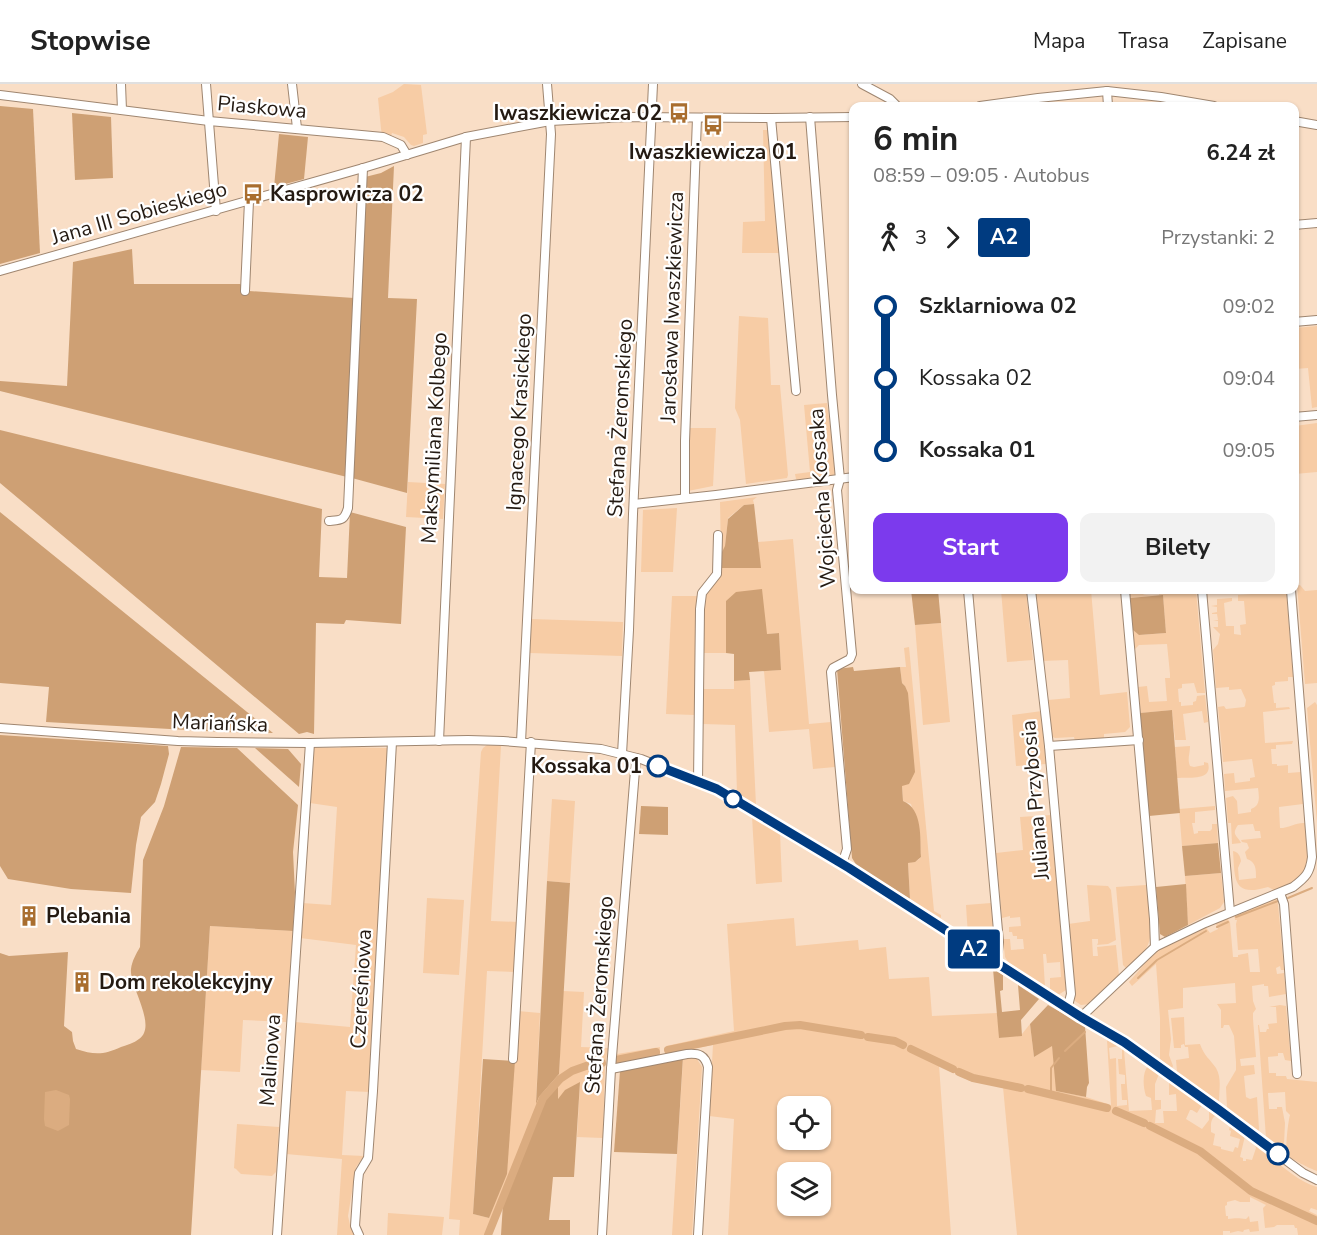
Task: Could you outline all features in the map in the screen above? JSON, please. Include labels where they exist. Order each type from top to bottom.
[{"type":"street","points":[[121,84],[122,110]]},
{"type":"street","points":[[206,84],[216,211]]},
{"type":"street","points":[[292,84],[297,128]]},
{"type":"street","name":"Ignacego Krasickiego","points":[[521,742],[551,135],[547,84]]},
{"type":"street","name":"Stefana Żeromskiego","points":[[622,754],[653,84]]},
{"type":"street","points":[[862,84],[893,102]]},
{"type":"street","points":[[1038,102],[1096,88],[1190,102]]},
{"type":"street","points":[[1107,91],[1108,102]]},
{"type":"street","name":"Piaskowa","points":[[0,95],[209,121],[383,137],[401,145],[407,155]]},
{"type":"street","points":[[1161,97],[1161,102]]},
{"type":"street","name":"Wojciecha Kossaka","points":[[810,117],[840,479],[837,490],[852,654],[850,659],[833,668],[831,672],[847,849],[842,864]]},
{"type":"street","name":"Jana III Sobieskiego","points":[[0,271],[216,211],[466,136],[550,121],[595,118],[849,117]]},
{"type":"street","name":"Jarosława Iwaszkiewicza","points":[[685,498],[686,397],[698,118]]},
{"type":"street","points":[[771,118],[796,391]]},
{"type":"street","points":[[1299,122],[1317,125]]},
{"type":"street","name":"Maksymiliana Kolbego","points":[[439,741],[466,136]]},
{"type":"street","points":[[328,521],[343,518],[348,508],[363,168]]},
{"type":"street","points":[[245,291],[249,201]]},
{"type":"street","points":[[1299,225],[1317,223]]},
{"type":"street","points":[[1299,321],[1317,320]]},
{"type":"street","points":[[1299,417],[1317,415]]},
{"type":"street","points":[[634,504],[849,478]]},
{"type":"street","points":[[698,782],[700,609],[702,593],[717,574],[718,535]]},
{"type":"street","points":[[968,594],[999,942],[993,961]]},
{"type":"street","name":"Juliana Przybosia","points":[[1031,594],[1049,746],[1071,993],[1066,1007]]},
{"type":"street","points":[[1125,594],[1155,919],[1155,947]]},
{"type":"street","points":[[1202,594],[1230,912]]},
{"type":"street","points":[[1081,1017],[1155,947],[1230,912],[1293,887],[1304,879],[1310,868],[1312,857],[1291,594]]},
{"type":"street","name":"Mariańska","points":[[0,728],[178,741],[310,743],[468,740],[531,742],[584,747],[636,758],[726,795],[842,864],[1081,1017],[1124,1042],[1303,1173],[1317,1180]]},
{"type":"street","points":[[1049,746],[1138,740]]},
{"type":"street","name":"Czereśniowa","points":[[359,1235],[355,1226],[359,1173],[368,1158],[392,742]]},
{"type":"street","points":[[513,1059],[531,742]]},
{"type":"street","name":"Malinowa","points":[[277,1235],[310,743]]},
{"type":"street","name":"Stefana Żeromskiego","points":[[602,1235],[611,1070],[636,758]]},
{"type":"street","points":[[1280,893],[1284,904],[1297,1074]]},
{"type":"street","points":[[611,1070],[695,1053],[702,1055],[706,1060],[708,1067],[698,1235]]},
{"type":"shaded area","points":[[404,84],[421,85],[427,134],[423,135],[423,143],[414,146],[404,137],[392,133],[391,136],[382,134],[381,129],[378,98],[393,92]]},
{"type":"shaded area","points":[[0,106],[33,109],[40,253],[0,264]]},
{"type":"shaded area","points":[[72,113],[111,117],[113,178],[75,180]]},
{"type":"shaded area","points":[[763,130],[768,130],[770,133],[779,253],[742,253],[743,222],[765,221]]},
{"type":"shaded area","points":[[279,134],[308,137],[304,179],[274,187]]},
{"type":"shaded area","points":[[394,166],[388,298],[417,299],[407,493],[352,478],[365,177],[381,173]]},
{"type":"shaded area","points":[[132,249],[134,284],[240,284],[249,291],[354,298],[347,477],[0,391],[0,381],[67,386],[73,262]]},
{"type":"shaded area","points":[[739,316],[768,318],[771,385],[780,385],[787,478],[746,484],[740,420],[735,408]]},
{"type":"shaded area","points":[[1317,326],[1317,407],[1312,408],[1308,368],[1299,369],[1299,328]]},
{"type":"shaded area","points":[[827,403],[836,473],[799,481],[795,474],[810,472],[804,405]]},
{"type":"shaded area","points":[[1317,423],[1317,472],[1299,474],[1299,425]]},
{"type":"shaded area","points":[[688,428],[716,428],[713,486],[688,491]]},
{"type":"shaded area","points":[[0,430],[322,509],[319,577],[347,578],[350,512],[406,527],[401,624],[346,620],[344,624],[316,623],[314,734],[307,732],[299,734],[0,483]]},
{"type":"shaded area","points":[[408,482],[445,484],[443,519],[406,517]]},
{"type":"shaded area","points":[[757,497],[753,500],[754,504],[744,505],[728,518],[725,547],[721,554],[720,502]]},
{"type":"shaded area","points":[[754,504],[761,568],[722,568],[721,554],[725,546],[728,519],[744,505]]},
{"type":"shaded area","points":[[677,508],[673,572],[641,572],[643,510]]},
{"type":"shaded area","points":[[0,512],[273,733],[46,722],[49,687],[0,683]]},
{"type":"shaded area","points":[[793,539],[809,724],[831,722],[835,767],[813,769],[809,729],[769,732],[764,671],[781,670],[779,633],[767,634],[726,601],[726,653],[704,653],[704,601],[722,568],[760,568],[758,542]]},
{"type":"shaded area","points":[[1299,585],[1305,591],[1317,590],[1317,683],[1305,684],[1298,594]]},
{"type":"shaded area","points":[[762,589],[767,634],[779,633],[781,670],[749,672],[750,680],[734,681],[734,654],[726,653],[726,601],[736,592]]},
{"type":"shaded area","points":[[911,594],[938,594],[941,623],[915,625]]},
{"type":"shaded area","points":[[1001,594],[1026,594],[1033,660],[1007,662]]},
{"type":"shaded area","points":[[1034,594],[1091,594],[1100,695],[1127,692],[1130,727],[1125,732],[1104,734],[1104,738],[1075,741],[1074,737],[1055,738],[1051,736],[1048,700],[1070,698],[1068,660],[1041,661]]},
{"type":"shaded area","points":[[1130,594],[1196,594],[1205,693],[1197,693],[1194,683],[1182,684],[1182,688],[1178,689],[1179,702],[1181,706],[1193,705],[1197,696],[1205,695],[1208,722],[1204,723],[1202,711],[1183,714],[1186,740],[1175,740],[1172,710],[1140,713],[1138,687],[1147,686],[1149,702],[1167,701],[1165,678],[1170,678],[1170,674],[1167,644],[1139,645],[1134,650],[1133,630],[1140,635],[1166,633],[1163,595],[1130,598]]},
{"type":"shaded area","points":[[1286,594],[1293,677],[1288,677],[1288,681],[1275,682],[1272,686],[1276,708],[1289,707],[1290,709],[1263,712],[1265,743],[1293,741],[1292,744],[1276,745],[1276,749],[1271,749],[1272,764],[1288,765],[1288,773],[1301,772],[1303,804],[1279,807],[1280,828],[1305,823],[1309,855],[1304,871],[1291,885],[1276,891],[1268,887],[1256,890],[1242,888],[1235,877],[1234,870],[1233,851],[1241,859],[1238,868],[1239,880],[1256,878],[1255,866],[1247,859],[1245,852],[1249,848],[1247,843],[1241,840],[1261,838],[1260,831],[1255,831],[1253,824],[1238,825],[1235,835],[1241,843],[1232,844],[1226,798],[1233,796],[1237,801],[1238,814],[1251,812],[1251,809],[1258,803],[1259,794],[1258,788],[1225,791],[1224,774],[1234,773],[1235,783],[1250,781],[1250,778],[1255,777],[1252,759],[1223,762],[1218,707],[1224,706],[1226,709],[1244,707],[1246,700],[1241,689],[1216,688],[1213,650],[1218,644],[1220,634],[1213,627],[1218,627],[1218,621],[1213,620],[1218,620],[1217,614],[1212,614],[1217,612],[1217,607],[1211,606],[1217,605],[1217,599],[1232,598],[1232,601],[1224,603],[1226,626],[1234,626],[1234,634],[1241,635],[1240,625],[1246,624],[1244,601],[1238,601],[1238,595]]},
{"type":"shaded area","points":[[1163,595],[1166,633],[1139,635],[1133,630],[1130,598]]},
{"type":"shaded area","points":[[672,596],[697,596],[695,715],[666,714]]},
{"type":"shaded area","points":[[531,619],[623,622],[622,656],[530,653]]},
{"type":"shaded area","points":[[941,623],[950,722],[923,725],[915,625]]},
{"type":"shaded area","points":[[909,647],[934,911],[941,915],[941,918],[910,899],[908,863],[921,857],[920,834],[911,804],[903,801],[902,786],[905,686],[902,683],[900,667],[906,667],[904,648]]},
{"type":"shaded area","points":[[853,667],[854,671],[900,667],[902,683],[908,693],[915,772],[909,784],[902,786],[903,801],[914,810],[917,817],[921,857],[915,862],[908,863],[910,899],[857,866],[852,858],[837,669]]},
{"type":"shaded area","points":[[750,680],[756,805],[737,793],[735,725],[703,724],[703,689],[734,689],[734,681]]},
{"type":"shaded area","points":[[1315,702],[1317,705],[1317,823],[1307,708]]},
{"type":"shaded area","points":[[1172,710],[1180,813],[1149,816],[1140,713]]},
{"type":"shaded area","points":[[1042,711],[1046,764],[1016,766],[1012,715]]},
{"type":"shaded area","points":[[0,735],[168,746],[169,754],[155,802],[141,817],[131,893],[71,889],[8,879],[0,866]]},
{"type":"shaded area","points":[[487,745],[501,746],[491,921],[519,922],[515,972],[487,971],[473,1214],[489,1218],[518,1011],[540,1013],[536,1102],[559,1074],[563,991],[584,992],[581,1047],[608,1048],[605,1065],[603,1138],[577,1137],[580,1083],[558,1099],[557,1085],[544,1100],[490,1235],[459,1235],[460,1220],[449,1219],[481,752]]},
{"type":"shaded area","points":[[1190,746],[1190,766],[1204,765],[1204,762],[1208,763],[1209,769],[1207,773],[1199,777],[1177,778],[1175,747]]},
{"type":"shaded area","points":[[181,747],[237,748],[298,805],[293,852],[295,893],[293,931],[210,926],[191,1235],[0,1235],[0,953],[9,956],[68,952],[64,1026],[72,1032],[76,1049],[104,1053],[139,1039],[144,1033],[144,1016],[131,969],[140,947],[143,860],[164,806]]},
{"type":"shaded area","points":[[255,748],[288,749],[301,764],[299,787]]},
{"type":"shaded area","points":[[314,748],[387,748],[389,751],[370,1092],[346,1091],[342,1155],[364,1156],[356,1167],[348,1216],[354,1235],[337,1235],[342,1159],[286,1154],[295,1022],[350,1027],[356,945],[300,938],[302,903],[331,905],[337,807],[310,803]]},
{"type":"shaded area","points":[[552,799],[575,801],[570,883],[547,881]]},
{"type":"shaded area","points":[[641,806],[668,807],[668,835],[639,834]]},
{"type":"shaded area","points":[[1215,806],[1215,810],[1195,812],[1195,823],[1192,823],[1194,834],[1198,831],[1210,831],[1212,824],[1217,824],[1218,843],[1182,846],[1179,809]]},
{"type":"shaded area","points":[[1051,815],[1066,990],[1058,995],[1050,990],[1050,978],[1061,977],[1060,962],[1047,963],[1046,954],[1043,954],[1045,987],[1010,965],[1005,957],[1003,939],[1010,939],[1011,950],[1024,949],[1023,939],[1017,939],[1017,936],[1009,932],[1009,927],[1021,926],[1020,917],[1002,918],[996,853],[1023,850],[1020,817]]},
{"type":"shaded area","points":[[752,817],[780,833],[782,882],[756,884]]},
{"type":"shaded area","points":[[1218,843],[1221,873],[1185,876],[1182,846]]},
{"type":"shaded area","points":[[1221,873],[1224,902],[1220,908],[1188,925],[1185,876]]},
{"type":"shaded area","points":[[547,881],[570,883],[559,1074],[539,1097],[536,1104]]},
{"type":"shaded area","points":[[1186,884],[1188,925],[1165,937],[1160,934],[1156,887]]},
{"type":"shaded area","points":[[1087,885],[1108,886],[1111,890],[1116,940],[1108,944],[1097,945],[1098,939],[1092,939],[1093,956],[1098,956],[1097,947],[1116,945],[1119,975],[1090,1001],[1090,1004],[1081,1005],[1075,1001],[1068,924],[1090,921]]},
{"type":"shaded area","points":[[1146,885],[1151,933],[1143,953],[1126,968],[1123,965],[1116,887]]},
{"type":"shaded area","points":[[427,898],[464,900],[459,975],[423,973]]},
{"type":"shaded area","points":[[1276,898],[1284,970],[1281,970],[1280,966],[1276,968],[1277,974],[1284,973],[1286,994],[1269,997],[1268,986],[1264,984],[1252,986],[1256,1009],[1253,1019],[1256,1057],[1240,1059],[1241,1066],[1254,1065],[1255,1074],[1244,1076],[1246,1097],[1250,1099],[1257,1097],[1258,1132],[1227,1108],[1226,1087],[1236,1070],[1234,1036],[1229,1025],[1221,1028],[1221,1010],[1217,1004],[1236,1003],[1235,983],[1183,988],[1183,1008],[1168,1010],[1171,1039],[1169,1055],[1172,1068],[1160,1059],[1156,964],[1132,986],[1129,982],[1164,946],[1205,926],[1210,933],[1218,929],[1215,922],[1226,917],[1230,922],[1233,957],[1248,953],[1250,972],[1260,972],[1258,949],[1238,950],[1237,920],[1235,920],[1234,913]]},
{"type":"shaded area","points":[[991,903],[994,943],[986,948],[968,936],[966,905]]},
{"type":"shaded area","points":[[794,918],[796,946],[858,940],[859,950],[886,947],[889,979],[929,977],[932,1016],[997,1013],[1000,1038],[1022,1034],[1030,1024],[1034,1057],[1052,1045],[1057,1091],[1111,1105],[1107,1040],[1118,1046],[1109,1048],[1110,1059],[1116,1058],[1117,1106],[1127,1105],[1127,1100],[1122,1100],[1121,1084],[1125,1084],[1125,1075],[1119,1074],[1118,1059],[1122,1059],[1122,1049],[1124,1050],[1129,1111],[1152,1110],[1151,1098],[1146,1096],[1144,1084],[1148,1066],[1159,1074],[1155,1084],[1155,1100],[1161,1100],[1161,1109],[1156,1110],[1155,1123],[1164,1123],[1163,1111],[1177,1111],[1176,1094],[1169,1095],[1169,1081],[1202,1105],[1197,1113],[1190,1110],[1186,1119],[1202,1129],[1209,1120],[1209,1111],[1215,1116],[1211,1125],[1211,1132],[1215,1134],[1213,1145],[1233,1152],[1235,1147],[1238,1148],[1240,1139],[1230,1136],[1230,1126],[1245,1136],[1240,1157],[1243,1161],[1252,1160],[1255,1145],[1257,1145],[1294,1176],[1317,1187],[1317,1210],[1311,1208],[1309,1211],[1317,1215],[1317,1235],[1298,1235],[1294,1225],[1265,1228],[1263,1208],[1266,1205],[1250,1197],[1250,1202],[1235,1200],[1227,1202],[1226,1216],[1228,1219],[1246,1219],[1249,1216],[1250,1222],[1258,1221],[1259,1231],[1250,1232],[1249,1229],[1230,1233],[1230,1231],[1223,1231],[1223,1235],[1017,1235],[1003,1087],[970,1081],[939,1065],[951,1235],[728,1235],[734,1119],[709,1116],[713,1045],[668,1054],[666,1046],[734,1031],[727,924]]},
{"type":"shaded area","points":[[210,926],[293,931],[286,1022],[243,1020],[240,1072],[201,1070]]},
{"type":"shaded area","points":[[993,969],[1003,975],[1003,990],[1000,991],[1002,1012],[1020,1010],[1018,985],[1039,999],[1021,1020],[1022,1036],[999,1038]]},
{"type":"shaded area","points":[[1048,1005],[1085,1026],[1089,1083],[1086,1097],[1056,1091],[1052,1046],[1034,1057],[1030,1024]]},
{"type":"shaded area","points":[[1286,1006],[1291,1061],[1285,1060],[1283,1053],[1268,1057],[1269,1073],[1286,1076],[1287,1079],[1317,1082],[1317,1171],[1287,1154],[1290,1115],[1286,1111],[1285,1092],[1268,1093],[1269,1109],[1282,1107],[1285,1123],[1284,1144],[1277,1146],[1266,1138],[1258,1025],[1260,1032],[1266,1032],[1269,1029],[1268,1024],[1277,1023],[1276,1007],[1269,1007]]},
{"type":"shaded area","points":[[1184,1017],[1185,1045],[1200,1044],[1203,1052],[1218,1072],[1219,1102],[1177,1072],[1176,1060],[1189,1058],[1188,1047],[1185,1047],[1184,1044],[1181,1048],[1174,1048],[1171,1018]]},
{"type":"shaded area","points":[[660,1047],[658,1056],[619,1064],[616,1058],[617,1054]]},
{"type":"shaded area","points":[[683,1057],[677,1154],[614,1152],[620,1071]]},
{"type":"shaded area","points":[[483,1059],[515,1061],[507,1174],[489,1218],[473,1214]]},
{"type":"shaded area","points":[[697,1059],[702,1067],[692,1235],[672,1235],[683,1060]]},
{"type":"shaded area","points":[[580,1082],[574,1177],[553,1177],[549,1220],[570,1220],[570,1235],[501,1235],[503,1203],[545,1100],[558,1084],[558,1099],[565,1090]]},
{"type":"shaded area","points":[[56,1090],[69,1095],[70,1099],[69,1125],[58,1131],[45,1126],[44,1119],[45,1092]]},
{"type":"shaded area","points":[[237,1124],[279,1127],[276,1172],[272,1176],[241,1174],[234,1168]]},
{"type":"shaded area","points":[[388,1213],[444,1217],[442,1235],[387,1235]]},
{"type":"waterway","points":[[1288,898],[1312,888]]},
{"type":"waterway","points":[[1236,917],[1278,901]]},
{"type":"waterway","points":[[1217,927],[1228,922]]},
{"type":"waterway","points":[[1138,978],[1157,960],[1206,931]]},
{"type":"waterway","points":[[668,1050],[785,1026],[800,1025],[861,1035]]},
{"type":"waterway","points":[[1065,1051],[1085,1032]]},
{"type":"waterway","points":[[868,1037],[895,1041],[903,1045]]},
{"type":"waterway","points":[[911,1049],[953,1069]]},
{"type":"waterway","points":[[616,1060],[656,1052]]},
{"type":"waterway","points":[[1051,1094],[1051,1068],[1059,1058]]},
{"type":"waterway","points":[[488,1235],[543,1098],[560,1079],[572,1071],[602,1063]]},
{"type":"waterway","points":[[959,1072],[973,1078],[1021,1088]]},
{"type":"waterway","points":[[1028,1089],[1107,1108]]},
{"type":"waterway","points":[[1116,1111],[1144,1123]]},
{"type":"waterway","points":[[1150,1126],[1200,1151],[1251,1191],[1317,1221]]},
{"type":"bus line","name":"A2","points":[[658,766],[717,789],[849,868],[1081,1017],[1124,1042],[1278,1154]]},
{"type":"place","name":"Iwaszkiewicza 02","points":[[679,113]]},
{"type":"place","name":"Iwaszkiewicza 01","points":[[713,125]]},
{"type":"place","name":"Kasprowicza 02","points":[[253,194]]},
{"type":"place","name":"Kossaka 01","points":[[658,766]]},
{"type":"place","name":"Plebania","points":[[29,916]]},
{"type":"place","name":"Dom rekolekcyjny","points":[[82,982]]}]
